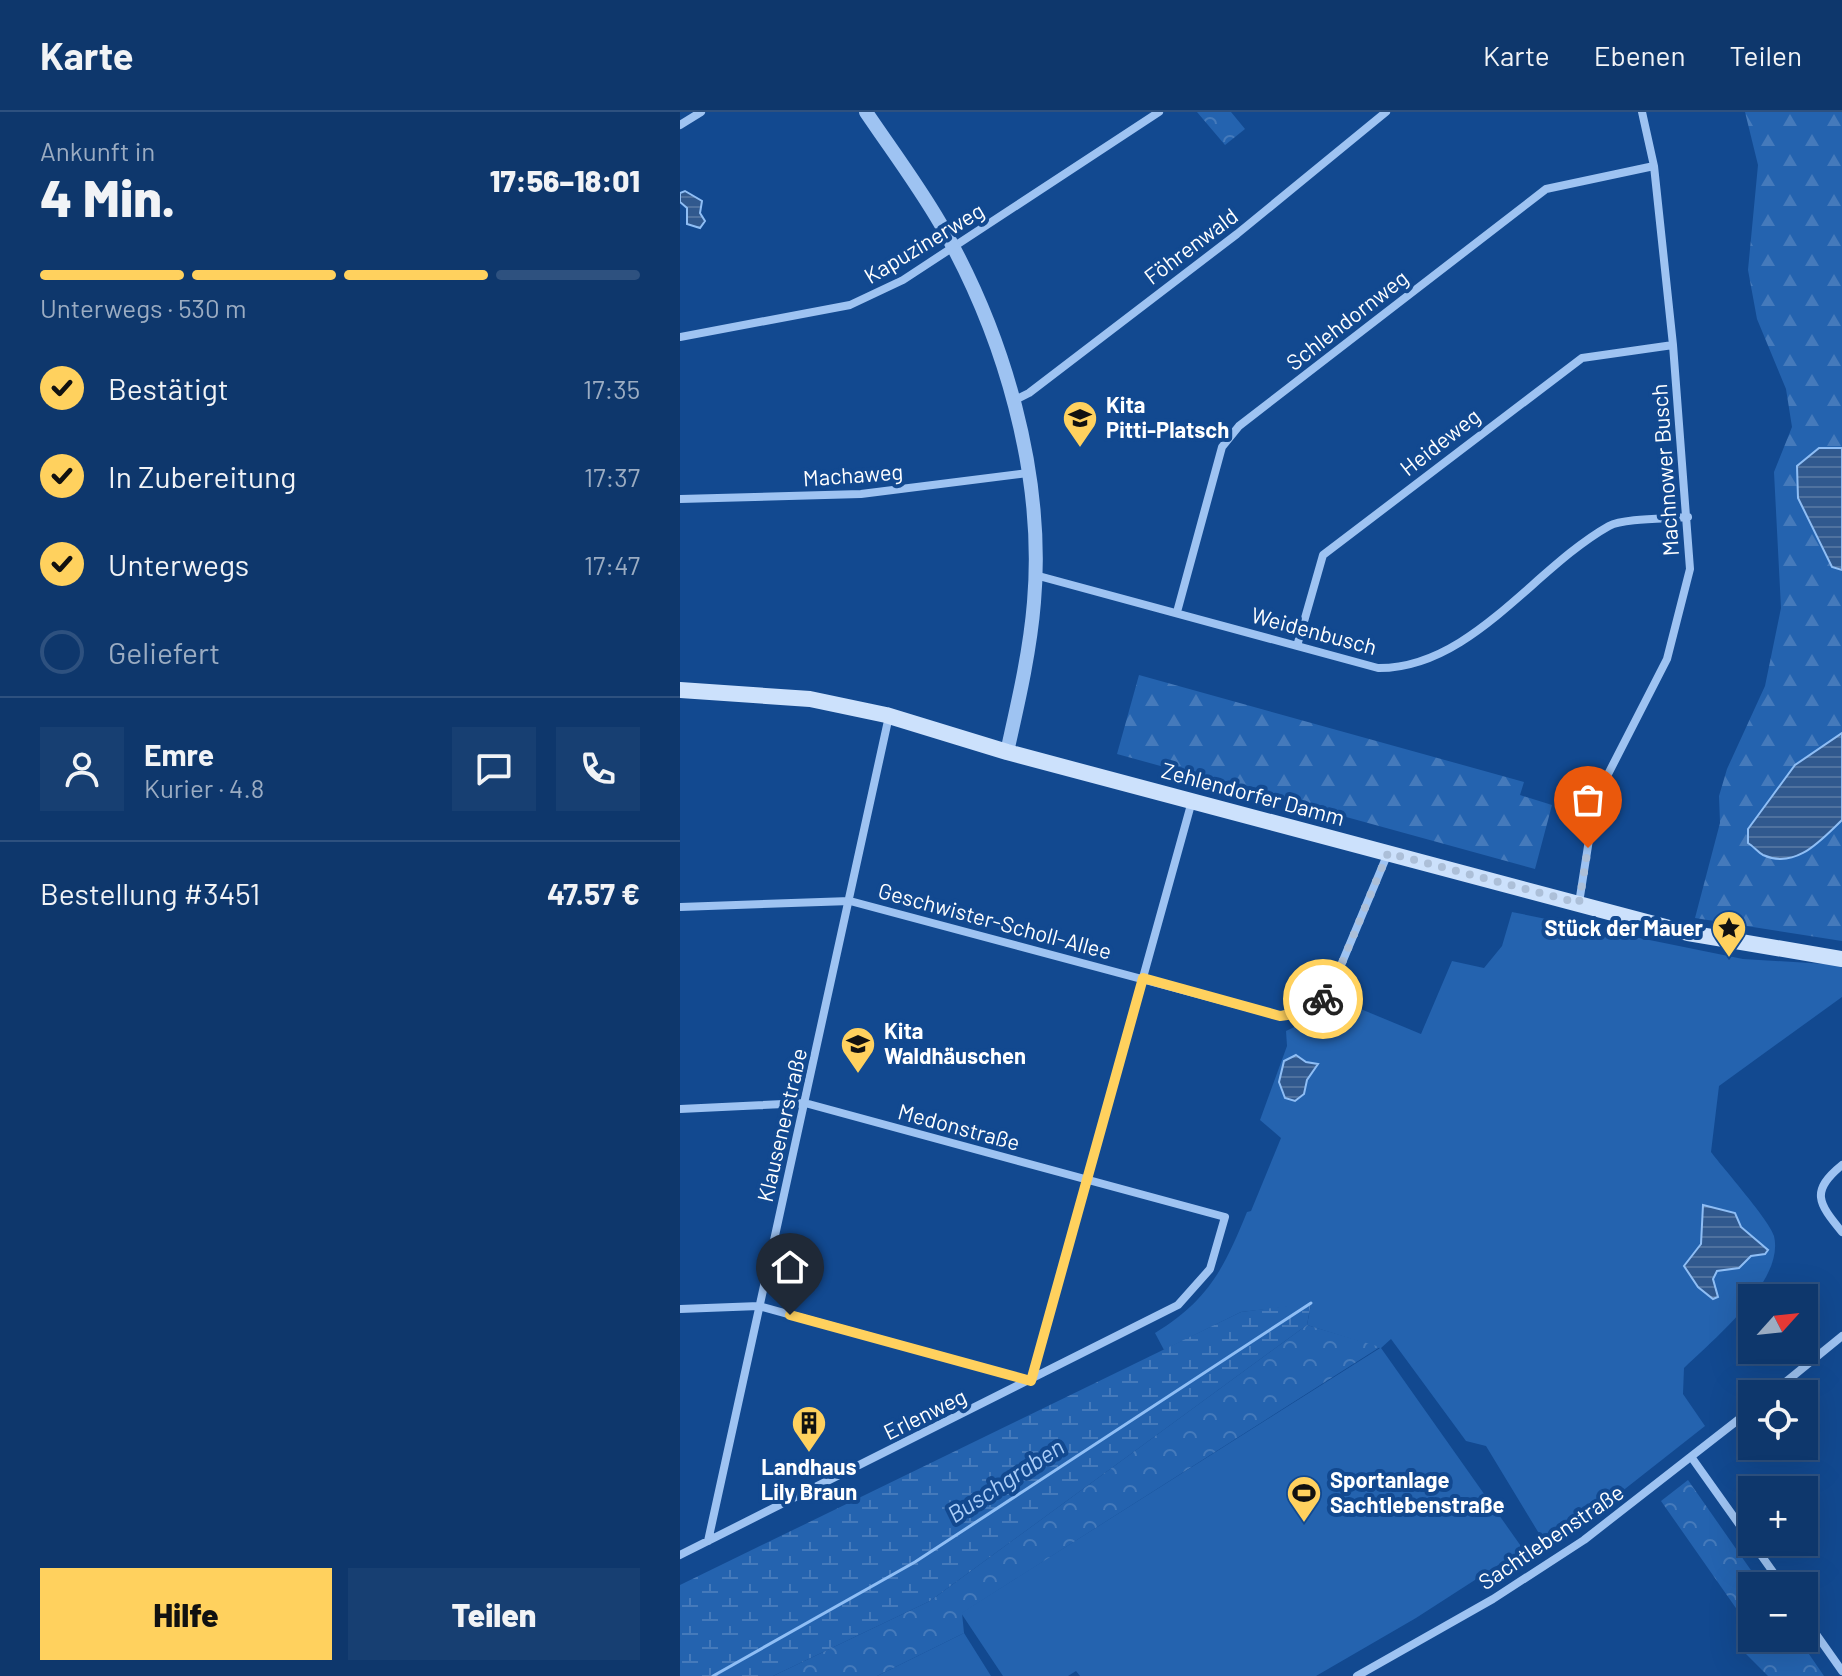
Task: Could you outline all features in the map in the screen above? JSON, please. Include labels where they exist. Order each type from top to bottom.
[{"type":"main road","name":"Zehlendorfer Damm","points":[[680,690],[810,699],[889,716],[1007,752],[1714,940],[1841,954]]},
{"type":"street","points":[[681,123],[701,112]]},
{"type":"street","points":[[866,112],[954,248],[991,335],[1013,401],[1028,473],[1035,575],[1031,628],[1007,752]]},
{"type":"street","name":"Kapuzinerweg","points":[[680,337],[850,305],[889,288],[1159,112]]},
{"type":"street","name":"Föhrenwald","points":[[1013,401],[1029,393],[1237,234],[1386,112]]},
{"type":"street","name":"Machnower Busch","points":[[1579,903],[1591,827],[1603,784],[1667,659],[1690,569],[1673,345],[1654,166],[1642,112]]},
{"type":"street","name":"Schlehdornweg","points":[[1177,612],[1222,447],[1239,426],[1546,189],[1654,166]]},
{"type":"street","name":"Heideweg","points":[[1297,646],[1323,555],[1582,358],[1673,345]]},
{"type":"street","name":"Machaweg","points":[[680,499],[861,494],[1028,473]]},
{"type":"street","name":"Weidenbusch","points":[[1035,575],[1378,668],[1417,665],[1445,653],[1611,525],[1688,517]]},
{"type":"street","name":"Klausenerstraße","points":[[708,1541],[889,716]]},
{"type":"street","points":[[680,1309],[759,1306],[1031,1381],[1193,799]]},
{"type":"street","name":"Geschwister-Scholl-Allee","points":[[680,907],[850,901],[1280,1016],[1321,1001],[1331,989],[1388,853]]},
{"type":"street","name":"Medonstraße","points":[[680,1109],[805,1103],[1225,1217]]},
{"type":"street","points":[[1842,1165],[1824,1181],[1820,1194],[1824,1209],[1842,1232]]},
{"type":"street","name":"Erlenweg","points":[[680,1555],[1178,1305],[1210,1269],[1225,1217]]},
{"type":"street","points":[[1788,1380],[1842,1336]]},
{"type":"street","name":"Sachtlebenstraße","points":[[1357,1676],[1493,1599],[1584,1540],[1738,1420]]},
{"type":"street","points":[[1692,1458],[1773,1572]]},
{"type":"street","points":[[1818,1637],[1842,1671]]},
{"type":"green space","points":[[1197,112],[1231,112],[1245,129],[1225,145]]},
{"type":"green space","points":[[1745,112],[1842,112],[1842,448],[1819,448],[1797,467],[1798,498],[1832,567],[1842,570],[1842,733],[1795,765],[1748,829],[1748,843],[1763,855],[1786,859],[1807,851],[1842,820],[1842,941],[1695,918],[1720,823],[1719,796],[1727,769],[1765,686],[1781,608],[1774,472],[1792,427],[1786,389],[1757,319],[1748,270],[1758,165]]},
{"type":"green space","points":[[1139,675],[1524,782],[1520,795],[1552,805],[1535,869],[1117,754]]},
{"type":"green space","points":[[1512,912],[1743,959],[1842,965],[1842,997],[1719,1086],[1711,1152],[1771,1229],[1774,1253],[1762,1284],[1738,1284],[1738,1315],[1684,1368],[1683,1394],[1705,1426],[1602,1507],[1546,1545],[1486,1446],[1466,1441],[1391,1339],[1381,1348],[1523,1549],[1416,1618],[1316,1676],[1080,1676],[1076,1671],[1068,1676],[1003,1676],[961,1613],[1380,1348],[1307,1325],[1311,1304],[1241,1312],[1164,1350],[1155,1333],[1174,1321],[1202,1295],[1231,1250],[1247,1212],[1251,1211],[1281,1138],[1260,1120],[1287,1046],[1286,1031],[1336,1007],[1339,1000],[1421,1034],[1452,961],[1484,968],[1502,946]]},
{"type":"green space","points":[[1311,1303],[1307,1325],[930,1601],[773,1676],[680,1676],[680,1585],[1241,1312]]},
{"type":"green space","points":[[1307,1325],[1380,1347],[962,1613],[964,1633],[877,1676],[773,1676],[930,1601]]},
{"type":"green space","points":[[1688,1480],[1738,1552],[1738,1556],[1752,1572],[1738,1572],[1738,1611],[1661,1501]]},
{"type":"green space","points":[[964,1633],[991,1676],[877,1676]]},
{"type":"green space","points":[[1744,1652],[1808,1652],[1824,1676],[1768,1676]]},
{"type":"shaded area","points":[[685,191],[702,201],[700,213],[705,221],[700,228],[687,224],[687,208],[680,202],[680,193]]},
{"type":"shaded area","points":[[1819,448],[1842,448],[1842,570],[1832,567],[1798,498],[1797,466]]},
{"type":"shaded area","points":[[1842,733],[1842,820],[1816,844],[1797,856],[1775,859],[1761,854],[1748,843],[1748,829],[1795,765]]},
{"type":"shaded area","points":[[1296,1055],[1306,1062],[1318,1064],[1307,1080],[1304,1094],[1295,1101],[1285,1098],[1279,1082],[1284,1061]]},
{"type":"shaded area","points":[[1703,1205],[1735,1213],[1741,1227],[1768,1250],[1765,1254],[1751,1256],[1739,1268],[1717,1271],[1713,1279],[1718,1297],[1713,1299],[1698,1287],[1684,1266],[1701,1244]]},
{"type":"waterway","name":"Buschgraben","points":[[713,1676],[915,1562],[1311,1303]]},
{"type":"way so far","points":[[1323,999],[1331,989],[1388,853],[1579,903],[1588,848]]},
{"type":"place","name":"Kita Pitti-Platsch","points":[[1080,449]]},
{"type":"place","name":"Stück der Mauer","points":[[1729,959]]},
{"type":"place","name":"Kita Waldhäuschen","points":[[858,1075]]},
{"type":"place","name":"Landhaus Lily Braun","points":[[809,1454]]},
{"type":"place","name":"Sportanlage Sachtlebenstraße","points":[[1304,1524]]},
{"type":"route","points":[[790,1315],[1031,1381],[1143,978],[1280,1016],[1294,1014],[1323,999]]}]
